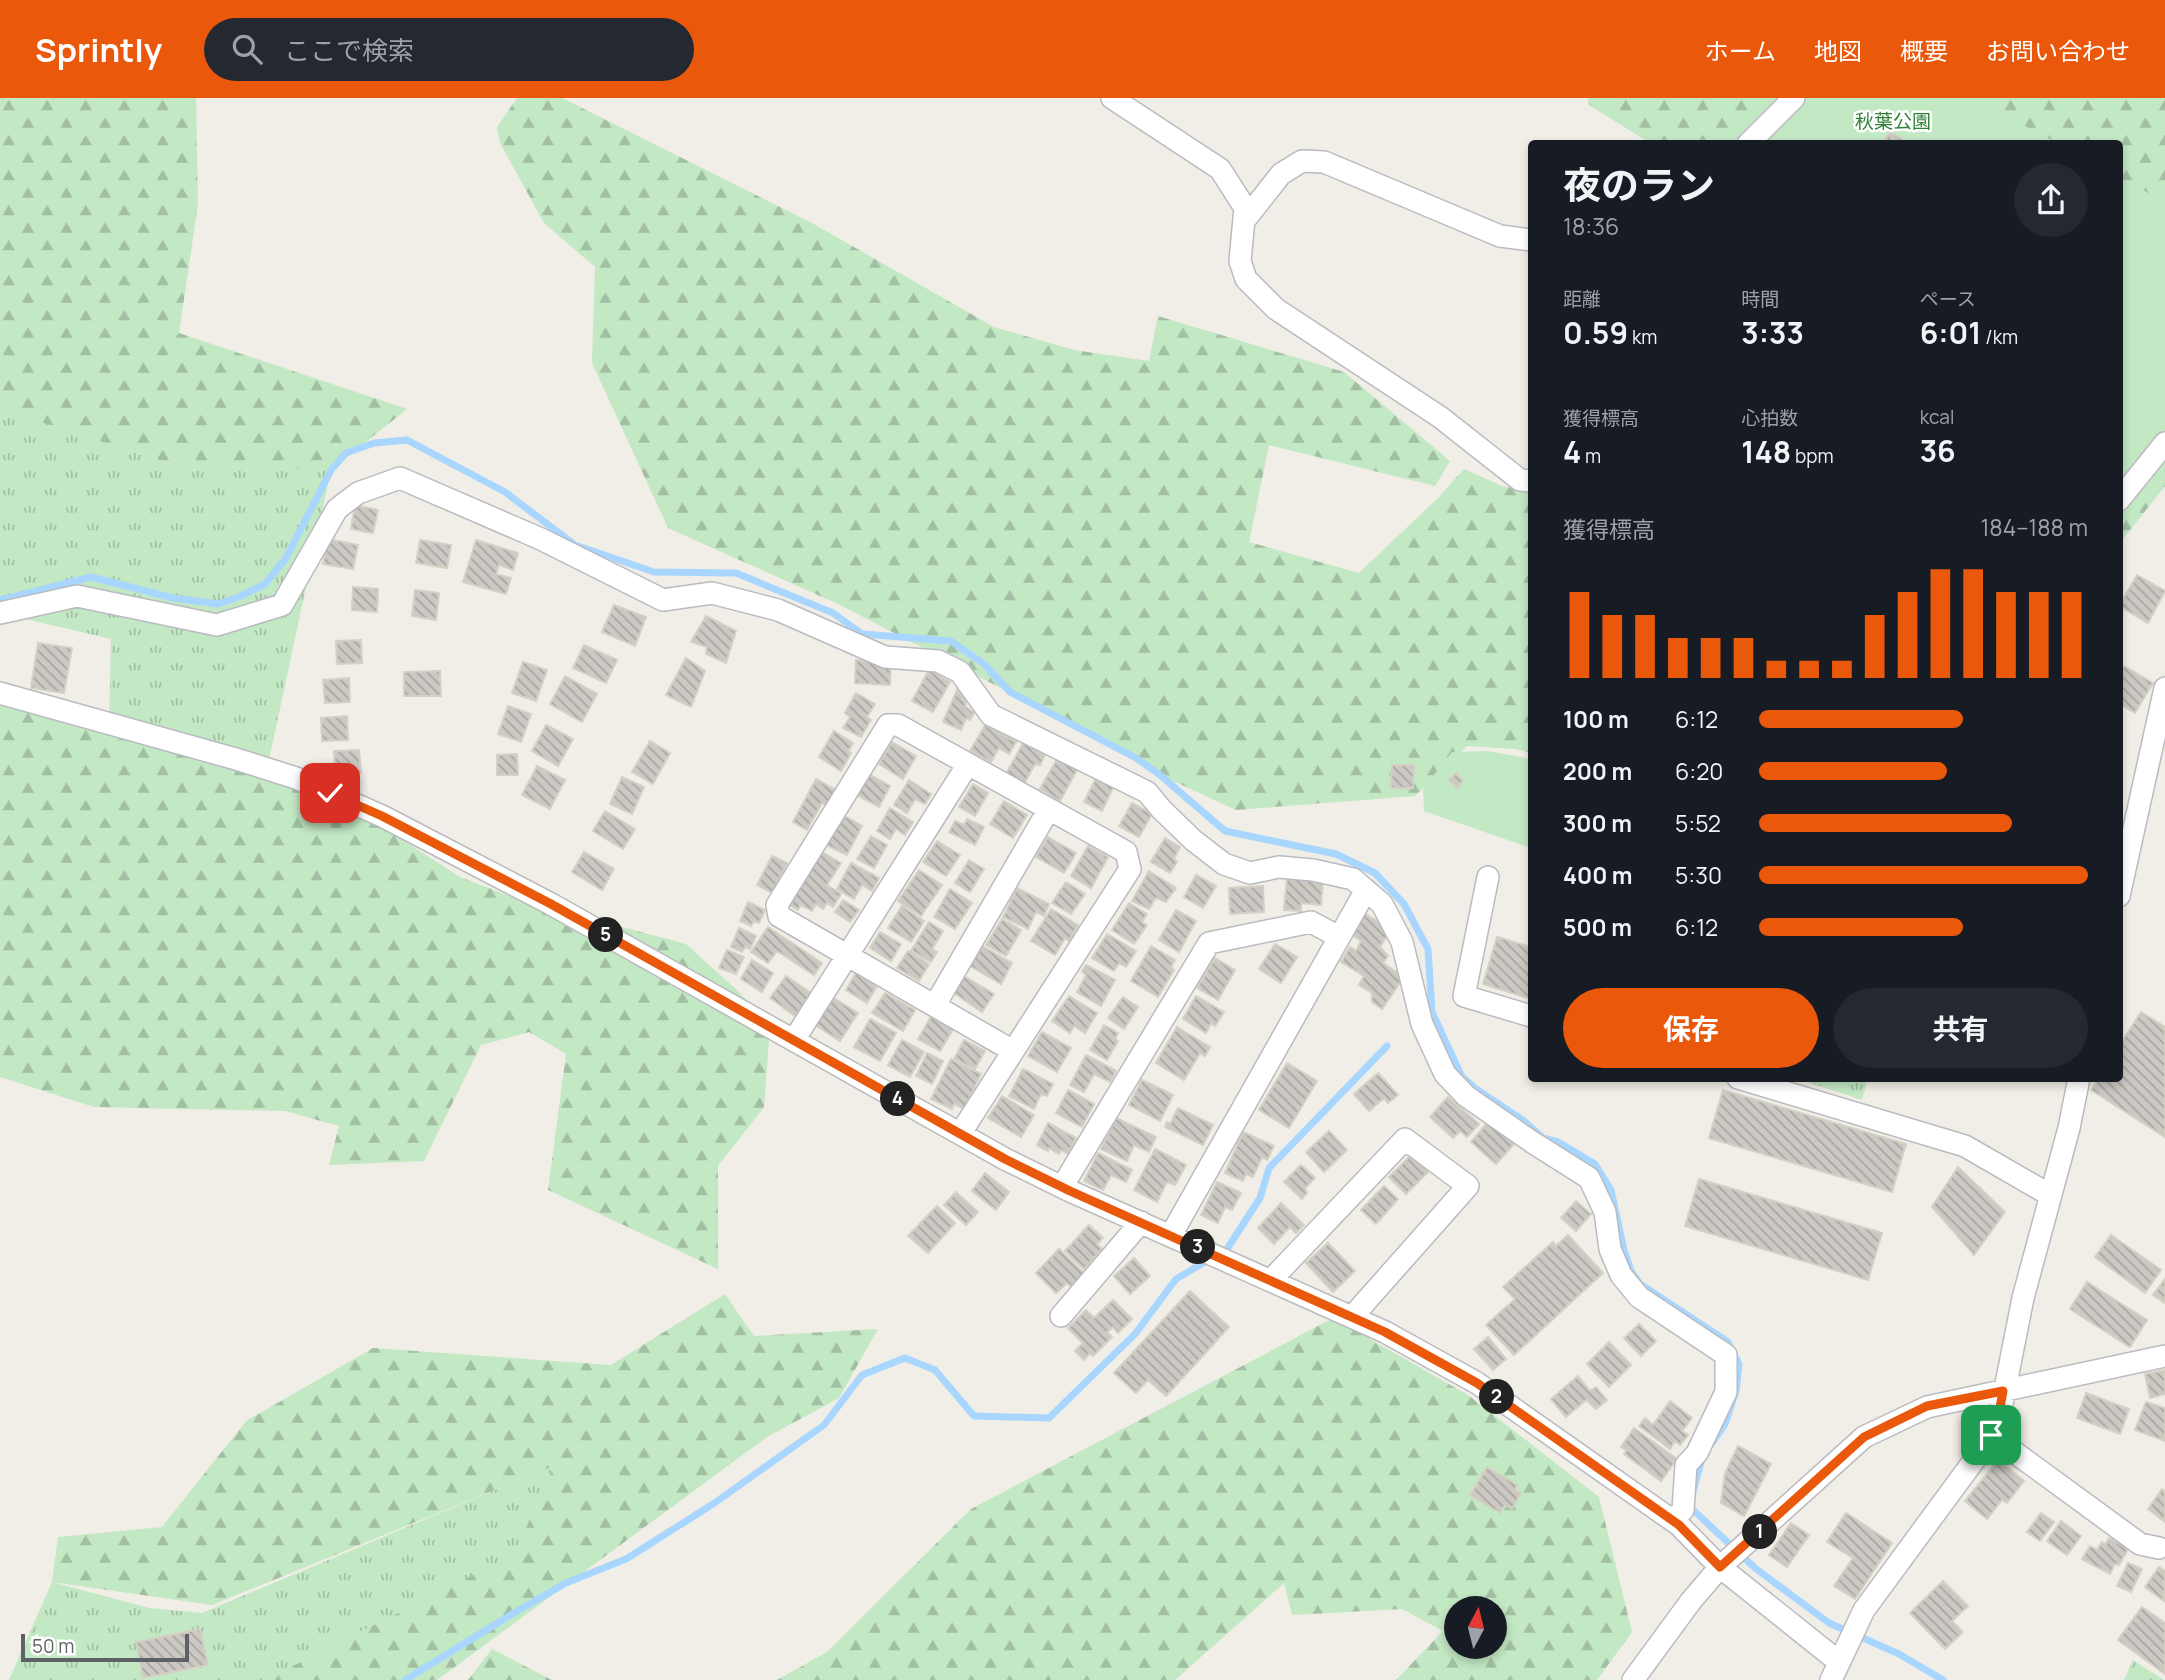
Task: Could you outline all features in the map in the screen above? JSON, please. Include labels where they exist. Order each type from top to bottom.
[{"type":"street","points":[[1112,98],[1220,169],[1245,208],[1240,261],[1247,279],[1276,309],[1440,417],[1520,480],[1528,481]]},
{"type":"street","points":[[1752,140],[1794,98]]},
{"type":"street","points":[[1244,221],[1281,174],[1302,161],[1324,162],[1500,236],[1528,240]]},
{"type":"street","points":[[2123,495],[2165,443]]},
{"type":"street","points":[[0,612],[77,596],[217,625],[282,605],[337,509],[358,493],[400,478],[541,540],[663,600],[712,593],[778,610],[885,657],[938,661],[960,672],[991,715],[1147,792],[1193,840],[1224,863],[1250,873],[1279,867],[1313,870],[1353,879],[1382,904],[1402,942],[1422,1024],[1445,1074],[1466,1096],[1590,1178],[1605,1212],[1610,1249],[1621,1275],[1639,1297],[1727,1355],[1726,1392],[1697,1453],[1686,1465],[1683,1510],[1672,1520]]},
{"type":"street","points":[[2123,878],[2165,688]]},
{"type":"street","points":[[0,693],[296,778],[382,816],[551,904],[960,1134],[1062,1187],[1385,1332],[1477,1383],[1672,1520],[1839,1663],[1864,1610],[1991,1435],[1998,1419],[2023,1298],[2069,1128],[2078,1082]]},
{"type":"street","points":[[960,1134],[1130,869],[1126,852],[898,725],[888,725],[777,905],[779,916],[1013,1051]]},
{"type":"street","points":[[794,1040],[968,764]]},
{"type":"street","points":[[934,1005],[1049,809]]},
{"type":"street","points":[[1488,877],[1464,996],[1528,1015]]},
{"type":"street","points":[[1171,1235],[1366,890]]},
{"type":"street","points":[[1062,1187],[1209,943],[1311,922],[1339,937]]},
{"type":"street","points":[[1751,1082],[1965,1146],[2050,1195]]},
{"type":"street","points":[[1271,1280],[1405,1139],[1468,1186],[1352,1317]]},
{"type":"street","points":[[1061,1316],[1141,1222]]},
{"type":"street","points":[[1633,1680],[1691,1601],[1723,1564],[1864,1437],[1927,1406],[2165,1356]]},
{"type":"street","points":[[1991,1435],[2140,1544],[2160,1548]]},
{"type":"green space","points":[[0,98],[196,98],[198,204],[179,333],[407,409],[331,470],[175,465],[15,414],[0,405]]},
{"type":"green space","points":[[517,98],[562,98],[812,223],[994,327],[1074,350],[1149,361],[1158,316],[1344,372],[1450,461],[1435,486],[1269,445],[1249,542],[1359,573],[1439,497],[1464,469],[1502,486],[1528,490],[1528,752],[1467,746],[1415,796],[1236,810],[1160,775],[1136,758],[840,605],[668,528],[592,363],[595,267],[544,223],[500,143],[497,127]]},
{"type":"green space","points":[[1588,98],[2165,98],[2165,486],[2123,539],[2123,140],[1645,140],[1589,105]]},
{"type":"green space","name":"秋葉公園","points":[[1794,98],[1973,98],[2051,140],[1752,140]]},
{"type":"green space","points":[[2123,179],[2165,202],[2165,443],[2136,480],[2123,477]]},
{"type":"green space","points":[[0,405],[15,414],[175,465],[331,470],[267,769],[109,723],[111,639],[0,613]]},
{"type":"green space","points":[[0,692],[330,793],[460,877],[520,900],[686,944],[738,991],[770,1027],[764,1107],[718,1166],[718,1269],[548,1190],[566,1054],[529,1032],[481,1045],[424,1161],[329,1165],[339,1126],[285,1111],[94,1107],[0,1077]]},
{"type":"green space","points":[[1488,751],[1528,758],[1528,847],[1424,811],[1423,789],[1452,752]]},
{"type":"green space","points":[[1807,1082],[1867,1082],[1862,1100]]},
{"type":"green space","points":[[725,1294],[754,1336],[878,1329],[839,1398],[767,1437],[437,1680],[265,1680],[513,1555],[556,1465],[212,1605],[52,1582],[58,1537],[162,1527],[246,1421],[373,1348],[611,1365]]},
{"type":"green space","points":[[1333,1318],[1468,1395],[1599,1497],[1632,1632],[1597,1680],[1396,1680],[1443,1631],[1402,1609],[1292,1615],[1284,1583],[1175,1680],[777,1680],[827,1652],[971,1509]]},
{"type":"green space","points":[[557,1464],[514,1555],[265,1680],[9,1680],[52,1582],[149,1608],[202,1613]]},
{"type":"green space","points":[[492,1649],[552,1680],[468,1680]]},
{"type":"green space","points":[[2133,1660],[2164,1680],[2124,1680]]},
{"type":"building","points":[[1890,132],[1904,140],[1885,140]]},
{"type":"building","points":[[355,505],[378,510],[373,533],[351,529]]},
{"type":"building","points":[[328,539],[358,545],[353,569],[323,564]]},
{"type":"building","points":[[420,540],[451,545],[447,568],[416,563]]},
{"type":"building","points":[[476,540],[518,553],[513,570],[499,565],[496,574],[511,578],[506,594],[463,582]]},
{"type":"building","points":[[2137,575],[2165,591],[2148,623],[2123,608],[2123,599]]},
{"type":"building","points":[[353,587],[378,589],[377,612],[352,610]]},
{"type":"building","points":[[415,590],[439,593],[436,620],[412,616]]},
{"type":"building","points":[[614,605],[646,617],[635,646],[602,632]]},
{"type":"building","points":[[706,616],[736,631],[726,663],[706,654],[707,647],[691,642]]},
{"type":"building","points":[[361,640],[362,663],[337,664],[336,641]]},
{"type":"building","points":[[38,643],[72,648],[64,693],[31,688]]},
{"type":"building","points":[[584,645],[617,660],[606,683],[573,668]]},
{"type":"building","points":[[686,658],[705,671],[691,707],[666,695]]},
{"type":"building","points":[[856,660],[891,661],[890,685],[855,683]]},
{"type":"building","points":[[523,662],[547,670],[536,701],[512,693]]},
{"type":"building","points":[[2123,667],[2153,683],[2135,713],[2123,706]]},
{"type":"building","points":[[929,670],[950,682],[933,712],[912,701]]},
{"type":"building","points":[[440,671],[441,696],[404,696],[404,672]]},
{"type":"building","points":[[565,676],[597,694],[582,722],[550,704]]},
{"type":"building","points":[[349,678],[350,702],[325,703],[323,680]]},
{"type":"building","points":[[957,690],[967,700],[965,706],[974,713],[970,720],[966,718],[961,730],[943,722]]},
{"type":"building","points":[[856,693],[875,704],[867,717],[871,720],[861,737],[843,728],[850,717],[845,713]]},
{"type":"building","points":[[508,706],[531,714],[521,742],[498,734]]},
{"type":"building","points":[[347,716],[348,740],[322,741],[321,718]]},
{"type":"building","points":[[546,725],[573,739],[558,766],[532,751]]},
{"type":"building","points":[[985,725],[1016,742],[1009,754],[999,748],[991,762],[970,751]]},
{"type":"building","points":[[834,731],[853,743],[848,752],[851,753],[841,771],[819,757]]},
{"type":"building","points":[[650,741],[670,753],[653,784],[632,772]]},
{"type":"building","points":[[892,742],[916,756],[903,779],[879,764]]},
{"type":"building","points":[[1023,743],[1045,755],[1040,765],[1035,764],[1024,784],[1006,774]]},
{"type":"building","points":[[359,750],[361,773],[335,774],[334,751]]},
{"type":"building","points":[[517,754],[518,775],[497,775],[497,755]]},
{"type":"building","points":[[1057,759],[1077,770],[1060,801],[1040,789]]},
{"type":"building","points":[[1392,765],[1414,765],[1413,788],[1391,788]]},
{"type":"building","points":[[537,766],[565,780],[550,809],[522,795]]},
{"type":"building","points":[[867,773],[890,786],[879,807],[855,794]]},
{"type":"building","points":[[1456,773],[1463,781],[1457,788],[1449,780]]},
{"type":"building","points":[[622,777],[644,787],[632,814],[610,804]]},
{"type":"building","points":[[1096,778],[1114,786],[1102,811],[1084,802]]},
{"type":"building","points":[[816,779],[836,790],[827,805],[822,803],[807,830],[793,822]]},
{"type":"building","points":[[909,780],[931,794],[925,804],[915,799],[907,813],[894,805]]},
{"type":"building","points":[[973,784],[988,793],[975,816],[959,807]]},
{"type":"building","points":[[1004,801],[1027,815],[1013,838],[990,824]]},
{"type":"building","points":[[1132,803],[1152,814],[1139,837],[1119,826]]},
{"type":"building","points":[[890,808],[913,822],[905,835],[896,829],[890,839],[877,831]]},
{"type":"building","points":[[605,811],[635,829],[623,849],[593,831]]},
{"type":"building","points":[[845,816],[862,826],[847,855],[826,845]]},
{"type":"building","points":[[967,819],[984,827],[975,845],[949,832],[955,821],[964,825]]},
{"type":"building","points":[[871,836],[887,845],[874,868],[857,859]]},
{"type":"building","points":[[1048,837],[1076,853],[1064,873],[1036,857]]},
{"type":"building","points":[[1165,838],[1180,847],[1174,859],[1177,862],[1170,873],[1151,862]]},
{"type":"building","points":[[937,841],[960,855],[946,876],[923,862]]},
{"type":"building","points":[[1088,846],[1108,857],[1091,888],[1071,876]]},
{"type":"building","points":[[584,852],[614,869],[602,890],[572,872]]},
{"type":"building","points":[[822,852],[841,863],[827,885],[841,894],[833,907],[827,903],[823,909],[816,904],[812,911],[801,905],[798,910],[789,905]]},
{"type":"building","points":[[772,856],[787,863],[772,893],[757,885]]},
{"type":"building","points":[[969,860],[984,869],[970,892],[955,883]]},
{"type":"building","points":[[851,863],[879,878],[872,891],[862,885],[854,899],[837,889]]},
{"type":"building","points":[[919,870],[942,885],[921,916],[898,901]]},
{"type":"building","points":[[1149,871],[1176,888],[1166,902],[1156,898],[1149,909],[1132,901]]},
{"type":"building","points":[[1196,875],[1216,886],[1203,908],[1184,897]]},
{"type":"building","points":[[1287,877],[1323,879],[1321,905],[1301,903],[1301,911],[1284,910]]},
{"type":"building","points":[[1066,882],[1085,894],[1071,914],[1052,903]]},
{"type":"building","points":[[1263,886],[1264,912],[1230,914],[1229,888]]},
{"type":"building","points":[[1017,888],[1049,904],[1044,916],[1036,912],[1028,929],[1003,917]]},
{"type":"building","points":[[950,889],[972,903],[955,929],[934,917]]},
{"type":"building","points":[[843,900],[859,910],[850,922],[835,912]]},
{"type":"building","points":[[748,902],[765,910],[759,923],[754,921],[751,926],[740,921]]},
{"type":"building","points":[[1129,903],[1147,914],[1142,922],[1147,925],[1134,944],[1112,930]]},
{"type":"building","points":[[902,906],[924,921],[911,942],[888,928]]},
{"type":"building","points":[[1051,909],[1078,925],[1069,941],[1065,938],[1055,955],[1031,941]]},
{"type":"building","points":[[1176,910],[1196,921],[1179,952],[1159,940]]},
{"type":"building","points":[[1364,913],[1391,929],[1380,947],[1388,956],[1383,963],[1404,977],[1382,1009],[1372,1002],[1372,993],[1359,985],[1364,976],[1341,962],[1350,947],[1356,951],[1361,941],[1351,934]]},
{"type":"building","points":[[1002,919],[1021,930],[1006,956],[986,945]]},
{"type":"building","points":[[929,922],[943,931],[932,949],[937,952],[931,962],[911,951]]},
{"type":"building","points":[[768,927],[822,963],[814,975],[777,951],[768,963],[751,952]]},
{"type":"building","points":[[739,928],[756,936],[750,949],[745,947],[742,952],[731,947]]},
{"type":"building","points":[[880,932],[901,944],[891,961],[870,948]]},
{"type":"building","points":[[1107,934],[1136,951],[1126,967],[1119,963],[1114,971],[1092,958]]},
{"type":"building","points":[[1497,937],[1528,946],[1528,998],[1483,984]]},
{"type":"building","points":[[1275,944],[1297,957],[1281,983],[1259,969]]},
{"type":"building","points":[[982,946],[1012,963],[1001,984],[970,966]]},
{"type":"building","points":[[1151,946],[1175,960],[1171,967],[1174,970],[1158,997],[1131,981]]},
{"type":"building","points":[[727,950],[744,957],[736,974],[719,968]]},
{"type":"building","points":[[908,951],[929,964],[919,981],[897,968]]},
{"type":"building","points":[[1215,958],[1235,970],[1218,1000],[1197,988]]},
{"type":"building","points":[[752,960],[773,973],[762,992],[741,979]]},
{"type":"building","points":[[1086,965],[1115,980],[1101,1006],[1077,992],[1086,975],[1082,971]]},
{"type":"building","points":[[856,973],[877,986],[867,1003],[846,990]]},
{"type":"building","points":[[786,976],[811,993],[795,1016],[770,998]]},
{"type":"building","points":[[964,976],[994,994],[982,1012],[954,993]]},
{"type":"building","points":[[885,993],[915,1010],[903,1031],[872,1013]]},
{"type":"building","points":[[1069,996],[1097,1013],[1085,1033],[1074,1026],[1070,1033],[1052,1021]]},
{"type":"building","points":[[1196,996],[1224,1012],[1215,1026],[1211,1023],[1206,1033],[1183,1019]]},
{"type":"building","points":[[832,997],[858,1013],[840,1041],[815,1025]]},
{"type":"building","points":[[1123,997],[1138,1007],[1124,1029],[1108,1018]]},
{"type":"building","points":[[2141,1012],[2165,1027],[2165,1137],[2091,1090],[2096,1082],[2123,1082],[2123,1040]]},
{"type":"building","points":[[932,1015],[954,1028],[940,1051],[918,1039]]},
{"type":"building","points":[[870,1019],[896,1033],[880,1061],[854,1047]]},
{"type":"building","points":[[1104,1025],[1118,1033],[1115,1039],[1118,1041],[1107,1060],[1090,1050]]},
{"type":"building","points":[[1177,1027],[1210,1047],[1205,1056],[1200,1053],[1184,1080],[1156,1063]]},
{"type":"building","points":[[1042,1032],[1071,1048],[1057,1072],[1028,1056]]},
{"type":"building","points":[[902,1040],[924,1052],[910,1077],[888,1065]]},
{"type":"building","points":[[964,1040],[985,1051],[975,1069],[954,1059]]},
{"type":"building","points":[[927,1053],[943,1061],[932,1084],[916,1076]]},
{"type":"building","points":[[1086,1055],[1116,1071],[1110,1082],[1094,1074],[1084,1092],[1070,1085]]},
{"type":"building","points":[[951,1059],[981,1074],[964,1109],[954,1104],[952,1109],[931,1099]]},
{"type":"building","points":[[1287,1063],[1317,1081],[1289,1128],[1259,1110]]},
{"type":"building","points":[[1023,1069],[1053,1084],[1047,1096],[1041,1094],[1034,1109],[1009,1096]]},
{"type":"building","points":[[1378,1073],[1398,1095],[1388,1103],[1384,1098],[1369,1111],[1354,1094]]},
{"type":"building","points":[[1142,1080],[1173,1095],[1160,1121],[1129,1105]]},
{"type":"building","points":[[1068,1090],[1094,1104],[1082,1127],[1056,1113]]},
{"type":"building","points":[[1723,1090],[1906,1144],[1892,1192],[1709,1138]]},
{"type":"building","points":[[1002,1096],[1034,1115],[1021,1137],[988,1118]]},
{"type":"building","points":[[1448,1097],[1479,1124],[1467,1137],[1460,1131],[1453,1138],[1430,1117]]},
{"type":"building","points":[[1178,1108],[1213,1125],[1203,1145],[1165,1127],[1167,1122],[1170,1124]]},
{"type":"building","points":[[1116,1118],[1156,1137],[1149,1152],[1134,1145],[1127,1161],[1101,1149]]},
{"type":"building","points":[[1489,1121],[1515,1143],[1496,1164],[1471,1142]]},
{"type":"building","points":[[1048,1123],[1076,1138],[1068,1154],[1061,1150],[1059,1154],[1049,1148],[1048,1151],[1037,1145]]},
{"type":"building","points":[[1329,1131],[1347,1150],[1324,1172],[1306,1152]]},
{"type":"building","points":[[1243,1132],[1274,1146],[1267,1160],[1262,1157],[1253,1177],[1246,1174],[1243,1181],[1225,1173]]},
{"type":"building","points":[[1155,1149],[1186,1165],[1175,1185],[1167,1182],[1157,1202],[1134,1190]]},
{"type":"building","points":[[1098,1153],[1132,1170],[1126,1182],[1111,1175],[1103,1190],[1084,1181]]},
{"type":"building","points":[[1411,1155],[1429,1171],[1406,1194],[1389,1177]]},
{"type":"building","points":[[1301,1165],[1315,1178],[1305,1188],[1307,1193],[1302,1199],[1284,1182]]},
{"type":"building","points":[[1958,1167],[2005,1212],[1974,1255],[1932,1207]]},
{"type":"building","points":[[985,1173],[1009,1192],[996,1210],[972,1191]]},
{"type":"building","points":[[1699,1179],[1882,1233],[1868,1280],[1685,1226]]},
{"type":"building","points":[[1217,1182],[1241,1193],[1232,1210],[1225,1207],[1218,1223],[1201,1215]]},
{"type":"building","points":[[1384,1186],[1398,1199],[1376,1224],[1361,1210]]},
{"type":"building","points":[[956,1192],[978,1212],[966,1225],[944,1205]]},
{"type":"building","points":[[1576,1201],[1591,1214],[1576,1231],[1561,1218]]},
{"type":"building","points":[[1281,1203],[1304,1225],[1296,1233],[1290,1227],[1274,1244],[1258,1228]]},
{"type":"building","points":[[937,1206],[955,1223],[928,1253],[908,1236]]},
{"type":"building","points":[[1089,1225],[1103,1238],[1097,1244],[1102,1249],[1084,1269],[1065,1251]]},
{"type":"building","points":[[1568,1235],[1603,1273],[1514,1355],[1486,1325],[1515,1299],[1503,1287],[1553,1242],[1556,1246]]},
{"type":"building","points":[[2111,1235],[2161,1270],[2145,1293],[2095,1257]]},
{"type":"building","points":[[1328,1243],[1355,1271],[1333,1292],[1306,1263]]},
{"type":"building","points":[[1059,1249],[1085,1274],[1071,1287],[1067,1283],[1056,1293],[1036,1273]]},
{"type":"building","points":[[1134,1258],[1150,1276],[1130,1294],[1114,1276]]},
{"type":"building","points":[[2165,1279],[2165,1303],[2153,1295]]},
{"type":"building","points":[[2087,1282],[2147,1320],[2130,1347],[2070,1309]]},
{"type":"building","points":[[1190,1291],[1229,1327],[1166,1396],[1148,1380],[1136,1393],[1114,1373]]},
{"type":"building","points":[[1113,1300],[1132,1319],[1118,1333],[1113,1327],[1107,1332],[1112,1337],[1093,1356],[1090,1353],[1084,1360],[1075,1351],[1083,1343],[1068,1328],[1086,1310],[1094,1318]]},
{"type":"building","points":[[1639,1324],[1656,1341],[1641,1356],[1624,1338]]},
{"type":"building","points":[[1488,1337],[1506,1359],[1493,1370],[1474,1349]]},
{"type":"building","points":[[1609,1342],[1631,1365],[1609,1387],[1587,1364]]},
{"type":"building","points":[[2165,1370],[2165,1394],[2150,1398],[2145,1374]]},
{"type":"building","points":[[1578,1376],[1590,1391],[1596,1387],[1607,1400],[1596,1409],[1586,1400],[1566,1417],[1551,1399]]},
{"type":"building","points":[[2086,1393],[2129,1409],[2120,1434],[2077,1418]]},
{"type":"building","points":[[1670,1401],[1692,1418],[1682,1431],[1688,1435],[1680,1445],[1675,1441],[1670,1449],[1639,1426],[1645,1418],[1653,1425]]},
{"type":"building","points":[[2146,1402],[2165,1408],[2165,1441],[2135,1430]]},
{"type":"building","points":[[1634,1428],[1677,1459],[1661,1481],[1624,1454],[1627,1450],[1621,1447]]},
{"type":"building","points":[[1738,1446],[1771,1464],[1744,1516],[1721,1503],[1725,1473]]},
{"type":"building","points":[[1998,1460],[2024,1481],[2007,1503],[2002,1500],[1987,1519],[1965,1501]]},
{"type":"building","points":[[1487,1467],[1517,1485],[1515,1490],[1521,1493],[1512,1509],[1505,1505],[1500,1513],[1470,1495]]},
{"type":"building","points":[[2162,1489],[2165,1491],[2165,1522],[2148,1509]]},
{"type":"building","points":[[1846,1513],[1892,1543],[1855,1599],[1834,1586],[1853,1558],[1827,1542]]},
{"type":"building","points":[[2041,1513],[2054,1522],[2040,1541],[2027,1532]]},
{"type":"building","points":[[2061,1521],[2081,1536],[2067,1555],[2047,1541]]},
{"type":"building","points":[[1791,1523],[1809,1535],[1787,1567],[1769,1555]]},
{"type":"building","points":[[2109,1538],[2128,1549],[2110,1574],[2082,1559],[2090,1546],[2097,1550],[2102,1542],[2106,1544]]},
{"type":"building","points":[[2128,1563],[2142,1569],[2131,1592],[2117,1586]]},
{"type":"building","points":[[2159,1567],[2165,1571],[2164,1601],[2145,1587]]},
{"type":"building","points":[[1943,1581],[1968,1606],[1952,1621],[1963,1632],[1945,1649],[1910,1613]]},
{"type":"building","points":[[2142,1607],[2165,1623],[2165,1674],[2118,1640]]},
{"type":"building","points":[[200,1629],[208,1665],[143,1678],[136,1642]]},
{"type":"waterway","points":[[0,600],[91,577],[173,598],[218,604],[239,597],[265,584],[286,558],[331,470],[346,453],[374,443],[407,440],[505,492],[575,545],[654,572],[736,573],[833,613],[862,634],[951,641],[984,664],[1010,692],[1136,758],[1225,831],[1336,854],[1375,873],[1404,904],[1428,949],[1432,1012],[1462,1077],[1524,1121],[1543,1138],[1558,1142],[1595,1164],[1611,1190],[1624,1250],[1631,1271],[1640,1284],[1728,1342],[1739,1364],[1736,1391],[1725,1424],[1712,1443]]},
{"type":"waterway","points":[[1220,1253],[1227,1249],[1260,1198],[1269,1168],[1387,1046]]},
{"type":"waterway","points":[[405,1680],[566,1583],[626,1559],[713,1504],[824,1425],[862,1375],[905,1358],[935,1370],[974,1416],[1049,1418],[1135,1334],[1176,1279],[1210,1259]]},
{"type":"waterway","points":[[1693,1491],[1703,1455]]},
{"type":"waterway","points":[[1689,1506],[1755,1568],[1829,1623],[1899,1654],[1943,1680]]},
{"type":"route","points":[[330,793],[382,816],[551,904],[1005,1159],[1070,1191],[1385,1332],[1477,1383],[1679,1525],[1720,1567],[1864,1437],[1927,1406],[2003,1391],[1998,1419],[1991,1435]]}]
